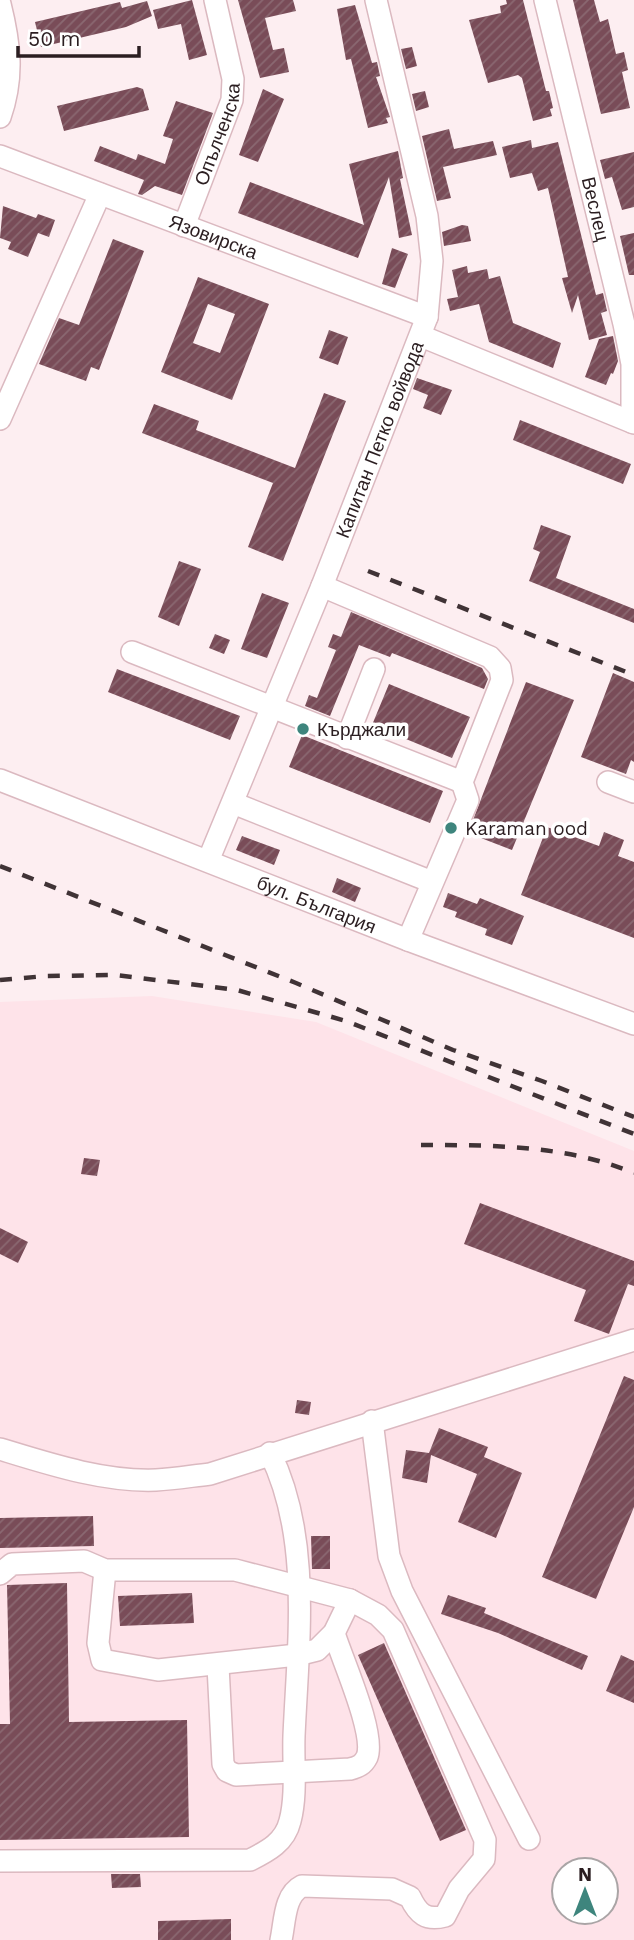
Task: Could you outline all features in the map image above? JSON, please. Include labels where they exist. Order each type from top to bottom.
[{"type":"street","name":"Опълченска","points":[[184,226],[232,100],[233,79],[215,0]]},
{"type":"street","name":"Капитан Петко войвода","points":[[208,861],[322,586],[424,326],[432,261],[428,216],[376,0]]},
{"type":"street","name":"Веслец","points":[[545,0],[624,324],[632,364],[633,422]]},
{"type":"street","points":[[0,4],[11,65],[9,89],[0,117]]},
{"type":"street","name":"Язовирска","points":[[0,156],[184,226],[424,326],[633,422]]},
{"type":"street","points":[[0,419],[100,194]]},
{"type":"street","points":[[322,586],[490,657],[497,664],[502,680],[462,782],[468,800],[408,940]]},
{"type":"street","points":[[132,652],[462,782]]},
{"type":"street","points":[[347,738],[374,669]]},
{"type":"street","name":"бул. България","points":[[0,780],[408,940],[634,1024]]},
{"type":"street","points":[[608,782],[634,792]]},
{"type":"street","points":[[233,803],[432,882]]},
{"type":"street","points":[[0,1449],[53,1465],[153,1480],[210,1474],[270,1452],[634,1340]]},
{"type":"street","points":[[372,1421],[389,1556],[402,1591],[529,1839]]},
{"type":"street","points":[[0,1861],[250,1860],[276,1846],[290,1822],[298,1655],[297,1584],[295,1528],[282,1478],[270,1452]]},
{"type":"street","points":[[0,1574],[12,1564],[84,1561],[105,1570],[234,1570],[297,1584],[350,1600],[378,1615],[393,1630],[486,1849],[484,1859],[459,1889],[445,1916],[433,1919],[415,1909],[410,1896],[392,1889],[302,1886],[293,1890],[289,1899],[281,1940]]},
{"type":"street","points":[[105,1570],[98,1643],[102,1660],[158,1670],[218,1666],[317,1650],[334,1633],[350,1600]]},
{"type":"street","points":[[218,1666],[223,1763],[227,1771],[236,1775],[350,1769],[361,1765],[368,1755],[368,1737],[334,1633]]},
{"type":"shaded area","points":[[152,996],[316,1022],[634,1151],[634,1940],[0,1940],[0,1002]]},
{"type":"building","points":[[192,0],[207,55],[189,60],[181,24],[158,29],[153,10]]},
{"type":"building","points":[[238,0],[293,0],[296,11],[265,18],[273,50],[284,48],[289,72],[260,78]]},
{"type":"building","points":[[506,0],[523,0],[546,91],[549,91],[552,116],[533,121],[522,78],[518,75],[488,83],[469,20],[501,13],[500,6],[507,4]]},
{"type":"building","points":[[573,0],[594,0],[600,22],[608,19],[616,54],[624,52],[628,70],[622,72],[630,108],[601,114]]},
{"type":"building","points":[[147,1],[152,16],[126,27],[41,47],[35,22],[120,2],[122,8]]},
{"type":"building","points":[[355,5],[372,63],[377,62],[380,76],[376,77],[390,117],[386,118],[388,123],[368,128],[351,59],[346,60],[337,9]]},
{"type":"building","points":[[412,47],[417,66],[406,69],[401,49]]},
{"type":"building","points":[[137,87],[143,89],[149,110],[64,131],[57,106]]},
{"type":"building","points":[[263,89],[284,99],[258,162],[239,155]]},
{"type":"building","points":[[425,91],[429,107],[416,111],[412,94]]},
{"type":"building","points":[[176,101],[213,113],[182,195],[155,186],[142,195],[138,194],[144,180],[94,161],[100,146],[136,160],[138,154],[165,164],[173,139],[163,136]]},
{"type":"building","points":[[449,129],[454,149],[493,141],[497,155],[443,167],[451,198],[437,201],[422,136]]},
{"type":"building","points":[[531,140],[532,148],[558,142],[596,295],[603,293],[607,311],[601,313],[607,335],[589,340],[578,295],[572,313],[562,278],[568,277],[548,188],[538,191],[532,173],[510,178],[502,147]]},
{"type":"building","points":[[398,151],[403,178],[400,179],[412,235],[399,238],[389,177],[358,258],[238,213],[250,182],[364,225],[349,164]]},
{"type":"building","points":[[634,152],[634,207],[622,210],[612,177],[605,179],[600,160]]},
{"type":"building","points":[[3,206],[36,218],[38,214],[55,220],[49,237],[38,233],[28,257],[8,249],[11,242],[0,238]]},
{"type":"building","points":[[462,225],[468,226],[471,241],[444,246],[442,232]]},
{"type":"building","points":[[634,233],[634,275],[629,275],[620,236]]},
{"type":"building","points":[[113,239],[144,251],[99,370],[91,367],[86,381],[39,364],[59,318],[79,325]]},
{"type":"building","points":[[392,248],[408,254],[395,288],[382,284]]},
{"type":"building","points":[[467,266],[468,273],[487,269],[489,279],[500,276],[513,323],[561,343],[553,368],[489,342],[479,304],[450,311],[447,299],[458,297],[452,270]]},
{"type":"building","points":[[198,277],[269,304],[232,400],[161,372]],"holes":[[[208,304],[235,314],[220,353],[193,343]]]},
{"type":"building","points":[[329,330],[348,337],[338,365],[319,358]]},
{"type":"building","points":[[613,336],[618,361],[606,385],[585,377],[599,339]]},
{"type":"building","points":[[417,378],[452,390],[441,415],[423,408],[428,395],[413,389]]},
{"type":"building","points":[[324,393],[346,401],[283,561],[248,547],[273,483],[142,433],[154,404],[199,421],[196,430],[295,468]]},
{"type":"building","points":[[520,420],[631,464],[623,484],[513,440]]},
{"type":"building","points":[[541,525],[571,536],[556,578],[634,609],[634,623],[529,581],[540,552],[533,549]]},
{"type":"building","points":[[179,561],[201,569],[179,626],[158,617]]},
{"type":"building","points":[[262,593],[289,603],[267,658],[241,649]]},
{"type":"building","points":[[351,612],[482,668],[488,679],[484,689],[392,653],[390,657],[359,645],[330,716],[305,706],[309,695],[317,698],[336,650],[328,647],[333,634],[341,637]]},
{"type":"building","points":[[215,634],[230,640],[224,654],[209,648]]},
{"type":"building","points":[[117,669],[240,716],[230,740],[108,692]]},
{"type":"building","points":[[613,673],[634,682],[634,762],[631,760],[626,774],[581,757]]},
{"type":"building","points":[[526,682],[574,700],[512,850],[468,833]]},
{"type":"building","points":[[389,684],[470,717],[452,758],[372,725]]},
{"type":"building","points":[[302,735],[443,791],[430,823],[289,767]]},
{"type":"building","points":[[547,827],[599,846],[604,832],[624,840],[618,856],[634,862],[634,938],[521,895]]},
{"type":"building","points":[[242,836],[280,850],[274,865],[236,850]]},
{"type":"building","points":[[337,878],[361,888],[355,902],[332,892]]},
{"type":"building","points":[[448,893],[477,904],[480,898],[524,916],[512,945],[485,935],[487,929],[455,917],[457,912],[443,907]]},
{"type":"building","points":[[84,1158],[100,1160],[97,1176],[81,1174]]},
{"type":"building","points":[[480,1203],[634,1261],[634,1286],[628,1284],[609,1334],[574,1321],[586,1290],[464,1244]]},
{"type":"building","points":[[0,1228],[28,1242],[18,1263],[0,1254]]},
{"type":"building","points":[[624,1376],[634,1380],[634,1507],[596,1599],[542,1577]]},
{"type":"building","points":[[297,1400],[311,1402],[309,1415],[295,1413]]},
{"type":"building","points":[[439,1428],[488,1447],[484,1457],[522,1473],[496,1538],[458,1522],[477,1474],[431,1455],[427,1483],[402,1478],[406,1450],[429,1453]]},
{"type":"building","points":[[93,1516],[94,1546],[0,1548],[0,1518]]},
{"type":"building","points":[[311,1536],[330,1536],[330,1569],[312,1569]]},
{"type":"building","points":[[67,1583],[69,1722],[187,1720],[189,1837],[0,1840],[0,1724],[10,1724],[7,1585]]},
{"type":"building","points":[[192,1593],[194,1623],[120,1626],[118,1596]]},
{"type":"building","points":[[448,1595],[486,1608],[484,1613],[588,1656],[582,1670],[498,1633],[441,1614]]},
{"type":"building","points":[[384,1643],[466,1830],[440,1841],[358,1655]]},
{"type":"building","points":[[621,1655],[634,1661],[634,1703],[606,1691]]},
{"type":"building","points":[[111,1874],[140,1874],[141,1887],[112,1888]]},
{"type":"building","points":[[231,1919],[231,1940],[158,1940],[158,1921]]},
{"type":"railway","points":[[368,571],[634,675]]},
{"type":"railway","points":[[0,866],[296,983],[453,1050],[634,1117]]},
{"type":"railway","points":[[0,980],[116,975],[237,990],[346,1021],[634,1134]]},
{"type":"railway","points":[[421,1145],[529,1148],[582,1157],[634,1173]]},
{"type":"place","name":"Кърджали","points":[[303,729]]},
{"type":"place","name":"Karaman ood","points":[[451,828]]}]
